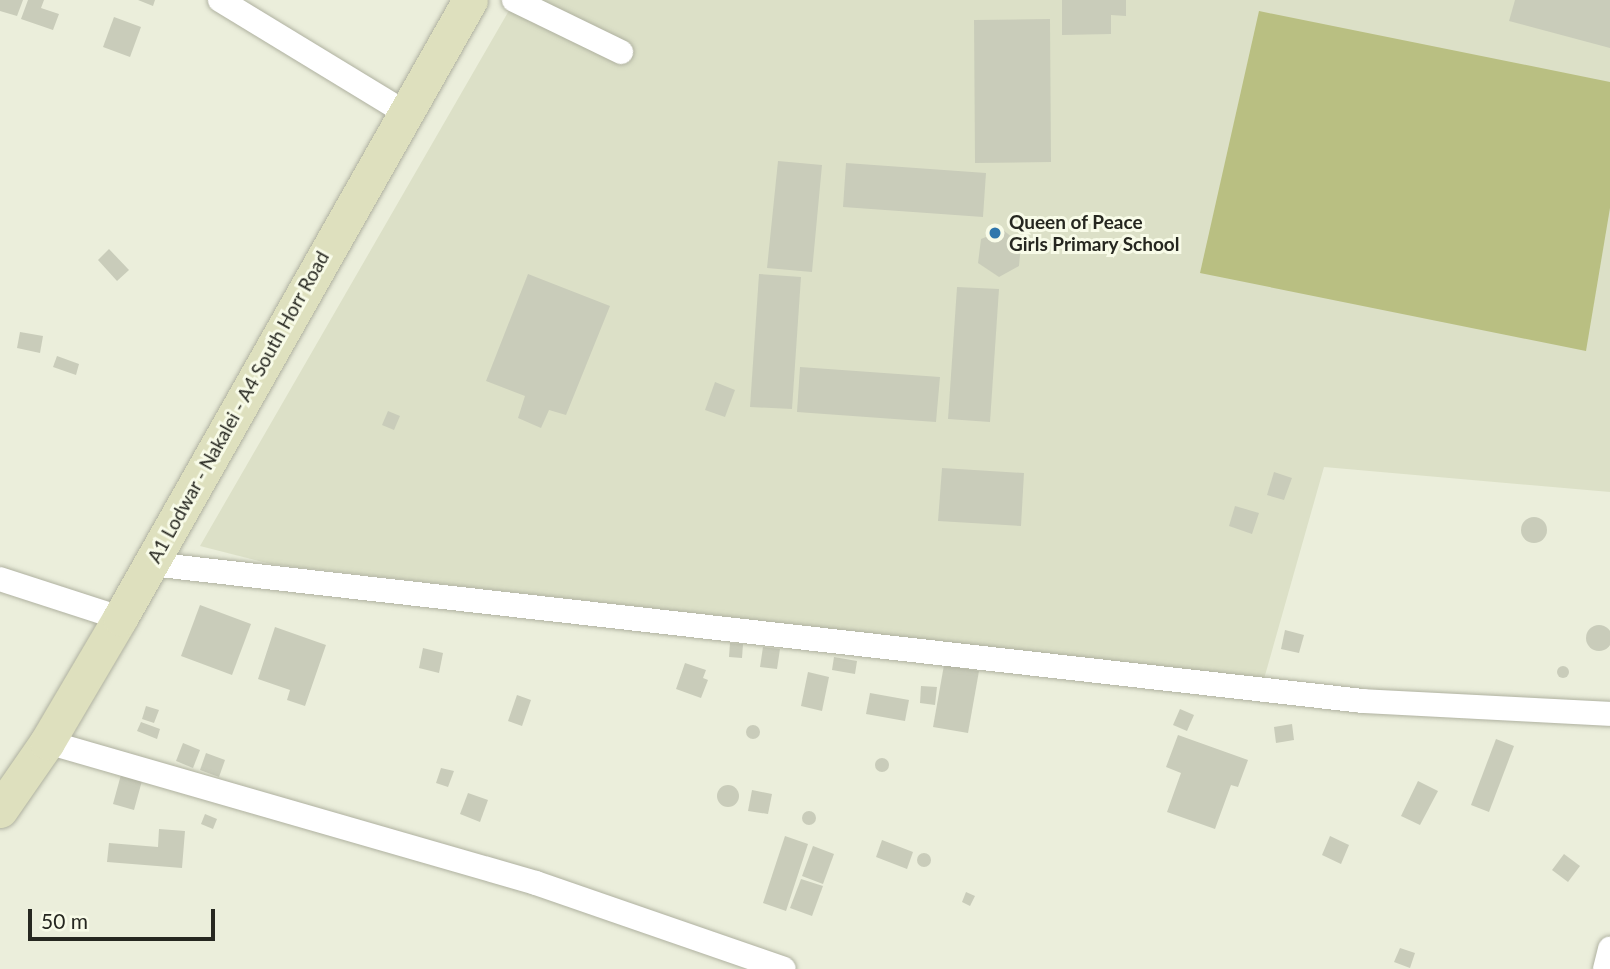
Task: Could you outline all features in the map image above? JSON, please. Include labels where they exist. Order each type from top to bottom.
[{"type":"main road","name":"A1 Lodwar - Nakalei - A4 South Horr Road","points":[[0,810],[47,743],[120,618],[404,112],[470,0]]},
{"type":"street","points":[[220,0],[404,112]]},
{"type":"street","points":[[514,0],[621,52]]},
{"type":"street","points":[[151,564],[1362,701],[1610,714]]},
{"type":"street","points":[[0,579],[120,618]]},
{"type":"street","points":[[47,743],[536,884],[784,969]]},
{"type":"street","points":[[1605,969],[1610,949]]},
{"type":"shaded area","name":"Queen of Peace Girls Primary School","points":[[515,0],[1610,0],[1610,492],[1324,467],[1264,679],[271,564],[200,546]]},
{"type":"green space","points":[[1259,11],[1610,82],[1610,208],[1586,351],[1200,273]]},
{"type":"building","points":[[0,0],[23,0],[17,16],[0,11]]},
{"type":"building","points":[[28,0],[44,0],[41,8],[59,14],[53,30],[21,19]]},
{"type":"building","points":[[138,0],[155,0],[153,6]]},
{"type":"building","points":[[1062,0],[1126,0],[1126,16],[1111,15],[1111,34],[1062,35]]},
{"type":"building","points":[[1515,0],[1610,0],[1610,48],[1509,21]]},
{"type":"building","points":[[114,17],[141,27],[130,57],[103,47]]},
{"type":"building","points":[[1050,19],[1051,162],[975,163],[974,20]]},
{"type":"building","points":[[778,161],[822,165],[812,272],[767,268]]},
{"type":"building","points":[[846,163],[986,173],[983,217],[843,207]]},
{"type":"building","points":[[1003,230],[1021,244],[1019,266],[999,277],[978,263],[981,239]]},
{"type":"building","points":[[109,249],[129,270],[117,281],[98,260]]},
{"type":"building","points":[[528,274],[610,306],[566,415],[549,410],[541,428],[518,418],[525,396],[486,381]]},
{"type":"building","points":[[759,274],[801,277],[792,409],[750,407]]},
{"type":"building","points":[[957,287],[999,289],[990,422],[948,419]]},
{"type":"building","points":[[20,332],[43,336],[40,353],[17,348]]},
{"type":"building","points":[[57,356],[79,364],[76,375],[53,367]]},
{"type":"building","points":[[800,367],[940,377],[936,422],[797,412]]},
{"type":"building","points":[[715,382],[735,390],[725,417],[705,410]]},
{"type":"building","points":[[388,411],[400,416],[394,430],[382,425]]},
{"type":"building","points":[[942,468],[1024,473],[1021,526],[938,521]]},
{"type":"building","points":[[1274,472],[1292,478],[1284,500],[1267,495]]},
{"type":"building","points":[[1235,506],[1259,513],[1252,534],[1229,526]]},
{"type":"building","points":[[1534,517],[1543,521],[1547,530],[1543,539],[1534,543],[1525,539],[1521,530],[1525,521]]},
{"type":"building","points":[[200,605],[251,624],[232,675],[181,656]]},
{"type":"building","points":[[1599,625],[1608,629],[1612,638],[1608,647],[1599,651],[1590,647],[1586,638],[1590,629]]},
{"type":"building","points":[[275,627],[326,645],[305,706],[287,700],[290,690],[258,679]]},
{"type":"building","points":[[1285,630],[1304,635],[1299,653],[1281,649]]},
{"type":"building","points":[[730,643],[743,644],[742,658],[729,657]]},
{"type":"building","points":[[763,647],[780,649],[777,669],[760,667]]},
{"type":"building","points":[[423,648],[443,653],[439,673],[419,668]]},
{"type":"building","points":[[834,657],[857,661],[855,674],[832,670]]},
{"type":"building","points":[[685,663],[706,670],[703,678],[708,680],[701,698],[676,689]]},
{"type":"building","points":[[944,665],[979,671],[968,733],[933,727]]},
{"type":"building","points":[[1563,666],[1569,672],[1563,678],[1557,672]]},
{"type":"building","points":[[808,672],[829,677],[822,711],[801,706]]},
{"type":"building","points":[[921,686],[937,687],[935,705],[920,703]]},
{"type":"building","points":[[870,693],[909,700],[905,721],[866,714]]},
{"type":"building","points":[[517,695],[531,700],[522,726],[508,721]]},
{"type":"building","points":[[146,706],[159,710],[154,723],[142,719]]},
{"type":"building","points":[[1180,709],[1194,715],[1187,731],[1173,725]]},
{"type":"building","points":[[141,722],[160,729],[157,739],[137,731]]},
{"type":"building","points":[[1292,724],[1294,740],[1276,743],[1274,727]]},
{"type":"building","points":[[753,725],[758,727],[758,737],[753,739],[748,737],[746,732],[748,727]]},
{"type":"building","points":[[1178,735],[1248,760],[1238,787],[1231,785],[1215,829],[1167,812],[1181,773],[1166,767]]},
{"type":"building","points":[[1496,739],[1514,746],[1489,812],[1471,805]]},
{"type":"building","points":[[183,743],[200,750],[193,768],[176,761]]},
{"type":"building","points":[[206,753],[225,760],[219,777],[200,770]]},
{"type":"building","points":[[882,758],[887,760],[887,770],[882,772],[877,770],[875,765],[877,760]]},
{"type":"building","points":[[441,768],[454,771],[448,787],[436,783]]},
{"type":"building","points":[[122,771],[143,777],[134,810],[113,804]]},
{"type":"building","points":[[1418,781],[1438,791],[1420,825],[1401,816]]},
{"type":"building","points":[[728,785],[736,788],[739,796],[736,804],[728,807],[720,804],[717,796],[720,788]]},
{"type":"building","points":[[752,790],[772,794],[768,814],[748,811]]},
{"type":"building","points":[[468,793],[488,800],[480,822],[460,814]]},
{"type":"building","points":[[809,811],[814,813],[814,823],[809,825],[804,823],[802,818],[804,813]]},
{"type":"building","points":[[205,814],[217,819],[213,829],[201,824]]},
{"type":"building","points":[[159,829],[185,831],[182,868],[107,862],[109,843],[158,847]]},
{"type":"building","points":[[785,836],[808,844],[786,911],[763,903]]},
{"type":"building","points":[[1330,836],[1349,845],[1341,864],[1322,855]]},
{"type":"building","points":[[882,840],[913,852],[907,869],[876,857]]},
{"type":"building","points":[[813,846],[834,854],[823,884],[802,876]]},
{"type":"building","points":[[924,853],[929,855],[929,865],[924,867],[919,865],[917,860],[919,855]]},
{"type":"building","points":[[1564,854],[1580,866],[1568,882],[1552,870]]},
{"type":"building","points":[[801,879],[823,886],[812,916],[790,908]]},
{"type":"building","points":[[966,892],[975,896],[970,906],[962,902]]},
{"type":"building","points":[[1400,948],[1415,953],[1410,968],[1394,962]]},
{"type":"place","name":"Queen of Peace Girls Primary School","points":[[995,233]]}]
